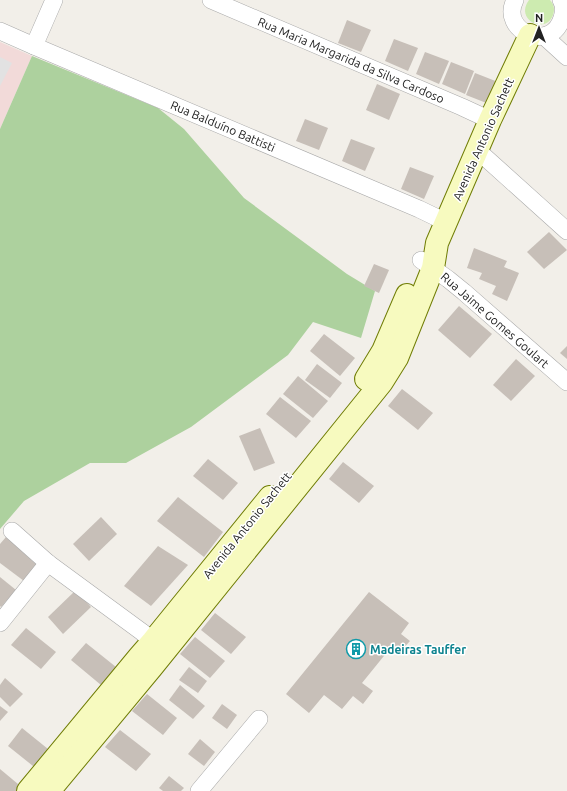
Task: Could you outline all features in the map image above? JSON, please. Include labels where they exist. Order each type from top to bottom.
[{"type":"street","points":[[34,46],[54,0]]},
{"type":"street","name":"Rua Maria Margarida da Silva Cardoso","points":[[211,0],[490,120]]},
{"type":"street","points":[[516,0],[514,2],[512,12],[515,22],[521,30],[537,36],[567,57]]},
{"type":"street","points":[[537,36],[553,32],[561,24],[564,14],[563,3],[561,0]]},
{"type":"street","name":"Rua Balduíno Battisti","points":[[0,31],[419,209],[446,222]]},
{"type":"street","name":"Avenida Antonio Sachett","points":[[28,791],[130,681],[159,646],[316,452],[369,375],[383,351],[437,243],[490,120],[537,36]]},
{"type":"street","points":[[477,150],[567,231]]},
{"type":"street","name":"Rua Jaime Gomes Goulart","points":[[427,264],[464,292],[567,382]]},
{"type":"street","points":[[12,531],[48,563],[159,646]]},
{"type":"street","points":[[0,623],[48,563]]},
{"type":"street","name":"Avenida Antonio Sachett","points":[[49,791],[130,681]]},
{"type":"street","points":[[199,791],[259,719]]},
{"type":"shaded area","points":[[0,42],[32,56],[0,129]]},
{"type":"shaded area","points":[[0,57],[12,63],[0,86]]},
{"type":"green space","points":[[529,0],[550,0],[554,11],[549,21],[544,24],[538,24],[528,19],[525,14],[525,7]]},
{"type":"green space","points":[[32,56],[158,108],[184,129],[244,198],[347,274],[375,291],[361,338],[313,322],[288,355],[191,427],[126,463],[90,463],[24,501],[0,529],[0,129]]},
{"type":"building","points":[[347,20],[371,30],[361,52],[338,43]]},
{"type":"building","points":[[394,39],[418,48],[408,71],[385,61]]},
{"type":"building","points":[[425,52],[449,61],[439,84],[416,74]]},
{"type":"building","points":[[451,62],[474,71],[465,94],[442,84]]},
{"type":"building","points":[[475,73],[498,82],[489,104],[466,95]]},
{"type":"building","points":[[377,84],[400,94],[389,120],[366,110]]},
{"type":"building","points":[[305,119],[328,128],[319,150],[296,141]]},
{"type":"building","points":[[351,139],[375,148],[365,171],[342,161]]},
{"type":"building","points":[[410,167],[434,176],[424,199],[401,189]]},
{"type":"building","points":[[549,232],[567,250],[544,269],[527,252]]},
{"type":"building","points":[[474,248],[507,261],[504,267],[519,273],[507,301],[492,294],[496,286],[479,279],[482,273],[467,268]]},
{"type":"building","points":[[374,264],[389,270],[379,293],[364,286]]},
{"type":"building","points":[[459,306],[492,334],[470,358],[438,330]]},
{"type":"building","points":[[324,334],[355,358],[340,376],[310,351]]},
{"type":"building","points":[[567,346],[567,359],[560,353]]},
{"type":"building","points":[[516,359],[535,376],[511,401],[493,385]]},
{"type":"building","points":[[317,364],[342,383],[330,398],[305,380]]},
{"type":"building","points":[[298,376],[328,401],[313,418],[283,394]]},
{"type":"building","points":[[402,389],[433,413],[418,430],[388,406]]},
{"type":"building","points":[[280,397],[311,421],[296,438],[266,414]]},
{"type":"building","points":[[260,428],[275,463],[254,471],[239,436]]},
{"type":"building","points":[[208,459],[238,483],[223,500],[193,476]]},
{"type":"building","points":[[343,462],[374,486],[359,503],[329,479]]},
{"type":"building","points":[[178,497],[223,532],[204,557],[157,521]]},
{"type":"building","points":[[101,517],[117,534],[89,561],[73,544]]},
{"type":"building","points":[[6,537],[38,566],[24,581],[0,563],[0,544]]},
{"type":"building","points":[[158,546],[188,565],[151,606],[124,586]]},
{"type":"building","points":[[0,577],[16,590],[1,607],[0,606]]},
{"type":"building","points":[[76,590],[91,607],[63,634],[48,617]]},
{"type":"building","name":"Madeiras Tauffer","points":[[369,592],[409,623],[401,634],[410,641],[400,652],[392,646],[362,683],[373,691],[363,704],[353,696],[342,709],[324,695],[309,713],[286,694]]},
{"type":"building","points":[[215,613],[246,637],[231,654],[201,630]]},
{"type":"building","points":[[26,628],[56,652],[41,669],[11,645]]},
{"type":"building","points":[[195,637],[225,661],[210,678],[180,654]]},
{"type":"building","points":[[86,643],[116,667],[101,685],[71,660]]},
{"type":"building","points":[[189,667],[207,681],[198,693],[179,680]]},
{"type":"building","points":[[5,678],[23,694],[10,707],[0,697],[0,685]]},
{"type":"building","points":[[180,685],[205,706],[193,719],[169,700]]},
{"type":"building","points":[[147,694],[177,718],[163,735],[132,711]]},
{"type":"building","points":[[222,704],[237,715],[227,729],[212,718]]},
{"type":"building","points":[[0,706],[8,712],[0,721]]},
{"type":"building","points":[[22,728],[53,753],[38,770],[8,746]]},
{"type":"building","points":[[120,730],[151,754],[136,771],[105,747]]},
{"type":"building","points":[[200,739],[215,752],[204,766],[188,754]]},
{"type":"building","points":[[0,769],[24,789],[22,791],[0,791]]},
{"type":"building","points":[[169,776],[184,788],[181,791],[163,791],[159,788]]},
{"type":"place","name":"Madeiras Tauffer","points":[[356,649]]}]
